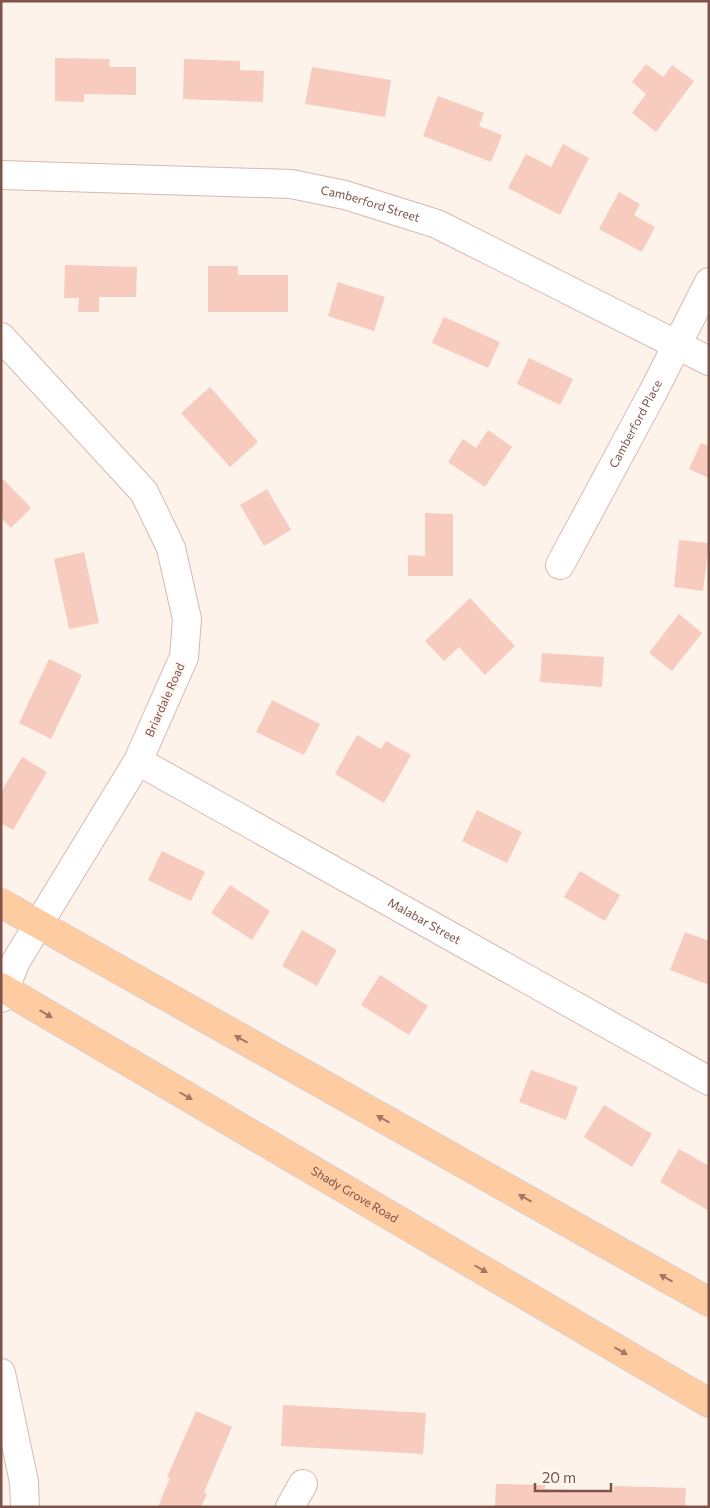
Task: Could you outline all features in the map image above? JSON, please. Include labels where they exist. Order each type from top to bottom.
[{"type":"main road","points":[[1,903],[709,1302]]},
{"type":"main road","name":"Shady Grove Road","points":[[2,991],[709,1403]]},
{"type":"street","name":"Camberford Street","points":[[1,175],[291,184],[345,195],[437,224],[709,361]]},
{"type":"street","name":"Camberford Place","points":[[560,565],[652,394],[709,282]]},
{"type":"street","name":"Briardale Road","points":[[1,337],[144,492],[171,548],[187,619],[184,657],[138,761],[16,961],[2,991]]},
{"type":"street","name":"Malabar Street","points":[[138,761],[709,1081]]},
{"type":"street","points":[[1,1373],[24,1482],[25,1507]]},
{"type":"building","points":[[55,58],[110,59],[109,67],[136,67],[136,95],[84,94],[84,102],[55,101]]},
{"type":"building","points":[[184,59],[240,61],[240,70],[264,71],[263,102],[183,99]]},
{"type":"building","points":[[646,64],[663,77],[672,65],[694,81],[656,132],[632,113],[646,94],[632,82]]},
{"type":"building","points":[[312,67],[391,80],[385,117],[305,104]]},
{"type":"building","points":[[438,96],[484,113],[479,126],[502,135],[491,162],[423,136]]},
{"type":"building","points":[[563,144],[589,158],[560,215],[508,188],[526,154],[551,167]]},
{"type":"building","points":[[619,192],[640,204],[634,215],[655,227],[642,252],[599,229]]},
{"type":"building","points":[[65,265],[137,267],[136,297],[99,297],[99,312],[78,312],[79,298],[64,298]]},
{"type":"building","points":[[208,266],[238,266],[238,275],[288,275],[288,312],[208,312]]},
{"type":"building","points":[[338,282],[385,297],[374,331],[328,316]]},
{"type":"building","points":[[444,317],[500,342],[488,368],[432,343]]},
{"type":"building","points":[[529,358],[573,379],[560,405],[517,384]]},
{"type":"building","points":[[210,387],[258,442],[230,467],[181,413]]},
{"type":"building","points":[[488,430],[512,447],[485,487],[448,462],[463,439],[476,448]]},
{"type":"building","points":[[701,443],[709,446],[709,478],[689,469]]},
{"type":"building","points":[[1,477],[31,508],[11,528],[1,518]]},
{"type":"building","points":[[267,489],[291,530],[264,546],[240,505]]},
{"type":"building","points":[[425,513],[453,514],[453,576],[408,576],[408,555],[425,556]]},
{"type":"building","points":[[679,540],[709,543],[703,591],[674,587]]},
{"type":"building","points":[[84,552],[99,623],[69,629],[54,559]]},
{"type":"building","points":[[470,598],[515,646],[485,675],[459,647],[444,661],[425,641]]},
{"type":"building","points":[[679,614],[702,633],[672,671],[649,653]]},
{"type":"building","points":[[542,653],[604,657],[602,687],[540,682]]},
{"type":"building","points":[[49,659],[82,675],[51,739],[19,723]]},
{"type":"building","points":[[272,700],[320,724],[304,755],[256,732]]},
{"type":"building","points":[[357,735],[381,749],[386,741],[411,755],[384,803],[335,774]]},
{"type":"building","points":[[22,757],[47,772],[13,830],[1,823],[1,792]]},
{"type":"building","points":[[477,810],[522,832],[507,863],[462,841]]},
{"type":"building","points":[[162,851],[205,872],[191,901],[148,880]]},
{"type":"building","points":[[580,871],[620,895],[605,921],[564,897]]},
{"type":"building","points":[[230,885],[270,911],[252,940],[211,913]]},
{"type":"building","points":[[302,930],[337,950],[317,986],[282,966]]},
{"type":"building","points":[[685,932],[709,941],[709,985],[670,970]]},
{"type":"building","points":[[380,975],[428,1006],[409,1035],[361,1005]]},
{"type":"building","points":[[531,1070],[578,1087],[566,1120],[519,1102]]},
{"type":"building","points":[[604,1105],[652,1134],[632,1167],[584,1137]]},
{"type":"building","points":[[679,1149],[709,1166],[709,1211],[660,1182]]},
{"type":"building","points":[[283,1405],[426,1413],[423,1454],[281,1446]]},
{"type":"building","points":[[196,1411],[232,1427],[204,1492],[207,1494],[201,1507],[158,1507],[170,1478],[167,1477]]},
{"type":"building","points":[[496,1484],[545,1485],[545,1489],[614,1491],[614,1486],[686,1488],[685,1507],[495,1507]]}]
